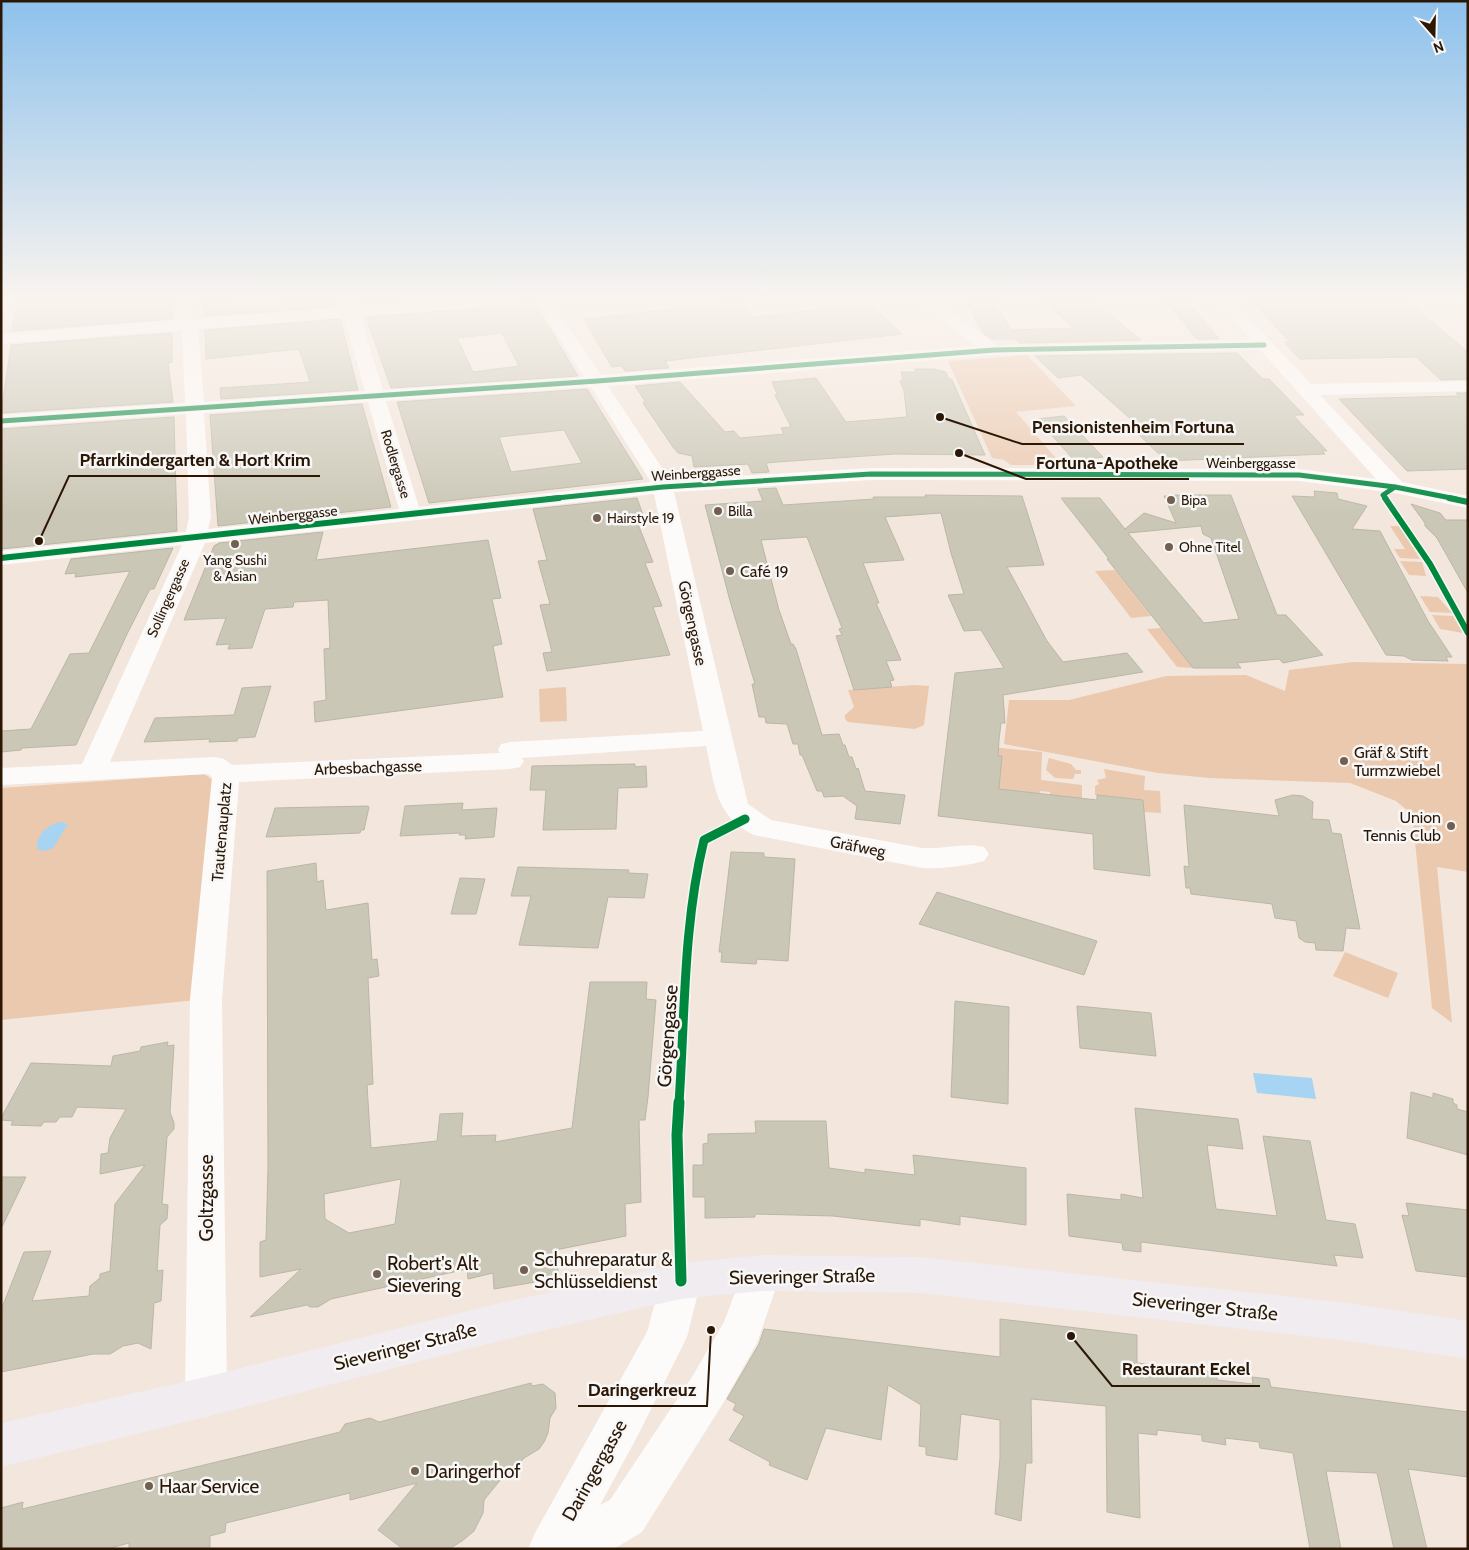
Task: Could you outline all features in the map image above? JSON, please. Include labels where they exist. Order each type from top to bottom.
[{"type":"main road","name":"Sieveringer Straße","points":[[1,1444],[206,1397],[487,1325],[681,1281],[761,1273],[920,1275],[1348,1322],[1468,1340]]},
{"type":"street","name":"Sollingergasse","points":[[93,770],[196,538],[200,517],[193,371]]},
{"type":"street","name":"Rodlergasse","points":[[368,371],[412,514]]},
{"type":"street","name":"Görgengasse","points":[[591,371],[663,486],[732,801],[737,811],[745,819]]},
{"type":"street","points":[[1,421],[721,371]]},
{"type":"street","points":[[1289,371],[1395,488]]},
{"type":"street","points":[[1307,390],[1468,386]]},
{"type":"street","name":"Weinberggasse","points":[[1,558],[663,486],[881,474],[1298,475],[1395,488],[1468,502]]},
{"type":"street","name":"Arbesbachgasse","points":[[226,774],[510,756],[695,740],[717,736]]},
{"type":"street","name":"Trautenauplatz","points":[[1,777],[93,770],[214,765],[226,774],[206,999]]},
{"type":"street","name":"Gräfweg","points":[[745,819],[764,828],[922,858],[935,859],[974,854]]},
{"type":"street","name":"Goltzgasse","points":[[206,999],[206,1397]]},
{"type":"street","points":[[569,1549],[626,1516],[707,1391],[742,1330],[761,1273]]},
{"type":"street","name":"Daringergasse","points":[[550,1549],[622,1422],[666,1337],[681,1281]]},
{"type":"shaded area","points":[[953,371],[1043,371],[1076,406],[1016,412],[1062,465],[1011,465],[1004,460],[992,458]]},
{"type":"shaded area","points":[[1390,526],[1399,526],[1420,559],[1400,558],[1394,549],[1405,549]]},
{"type":"shaded area","points":[[1400,561],[1422,562],[1426,576],[1409,575]]},
{"type":"shaded area","points":[[1115,570],[1151,616],[1131,618],[1095,571]]},
{"type":"shaded area","points":[[1420,596],[1438,597],[1452,613],[1430,612]]},
{"type":"shaded area","points":[[1432,615],[1453,616],[1463,633],[1440,629]]},
{"type":"shaded area","points":[[1161,628],[1193,668],[1177,667],[1147,629]]},
{"type":"shaded area","points":[[1353,662],[1468,664],[1468,872],[1437,867],[1452,1023],[1432,1008],[1413,822],[1407,810],[1396,801],[1350,783],[1209,778],[1158,773],[1004,744],[1009,700],[1069,700],[1166,676],[1246,675],[1285,691],[1289,670]]},
{"type":"shaded area","points":[[914,685],[929,686],[924,725],[915,729],[848,722],[845,719],[845,715],[854,707],[848,690]]},
{"type":"shaded area","points":[[566,687],[567,721],[540,722],[539,689]]},
{"type":"shaded area","points":[[991,747],[1042,752],[1041,780],[1082,785],[1082,799],[1050,797],[1050,792],[1040,791],[1040,796],[995,794],[1002,756],[995,756]]},
{"type":"shaded area","points":[[1049,758],[1071,764],[1076,770],[1081,770],[1081,774],[1075,774],[1073,779],[1055,778],[1046,770]]},
{"type":"shaded area","points":[[1104,769],[1145,776],[1144,790],[1160,791],[1161,813],[1144,812],[1143,800],[1095,795],[1095,786],[1099,784],[1097,780],[1106,778]]},
{"type":"shaded area","points":[[204,774],[213,780],[206,999],[1,1020],[1,788]]},
{"type":"shaded area","points":[[1345,952],[1398,973],[1388,998],[1333,976]]},
{"type":"water","points":[[60,822],[68,824],[53,848],[44,851],[37,849],[38,839],[44,831]]},
{"type":"water","points":[[1253,1073],[1312,1078],[1316,1099],[1257,1093]]},
{"type":"building","points":[[7,371],[169,371],[173,402],[1,413]]},
{"type":"building","points":[[306,371],[353,371],[358,390],[221,399],[220,388],[310,382]]},
{"type":"building","points":[[385,371],[575,371],[578,376],[391,388]]},
{"type":"building","points":[[1051,371],[1255,371],[1263,379],[1269,379],[1304,415],[1293,415],[1327,451],[1322,451],[1325,454],[1166,461],[1129,425],[1134,422],[1081,375],[1058,378]]},
{"type":"building","points":[[1432,371],[1468,371],[1468,379],[1441,380]]},
{"type":"building","points":[[901,372],[946,372],[948,378],[952,380],[985,455],[895,454],[777,462],[766,463],[769,472],[752,473],[748,464],[694,467],[692,456],[678,453],[673,447],[643,403],[645,401],[635,386],[680,382],[725,432],[734,431],[740,438],[784,434],[781,428],[791,427],[775,395],[777,394],[772,382],[816,378],[846,422],[907,417],[904,391],[900,381],[903,379]]},
{"type":"building","points":[[587,389],[643,479],[429,503],[397,402]],"holes":[[[564,430],[582,463],[511,472],[499,437]]]},
{"type":"building","points":[[1456,393],[1468,393],[1468,469],[1407,471],[1339,399],[1459,396]]},
{"type":"building","points":[[362,404],[391,507],[218,526],[210,415]]},
{"type":"building","points":[[1064,416],[1103,457],[1074,460],[1037,419]]},
{"type":"building","points":[[174,417],[177,531],[1,549],[1,429]]},
{"type":"building","points":[[776,488],[783,505],[874,499],[873,497],[926,497],[925,495],[1022,496],[1044,565],[1007,567],[1047,641],[1063,662],[1127,653],[1143,672],[1003,695],[1005,723],[1001,723],[999,740],[998,756],[1002,756],[999,789],[1097,800],[1097,795],[1143,800],[1150,876],[1094,869],[1093,834],[938,816],[955,673],[1004,668],[981,630],[964,631],[948,595],[964,594],[941,513],[885,517],[904,560],[863,563],[879,603],[876,603],[901,660],[886,661],[894,680],[890,681],[892,687],[854,690],[836,636],[842,635],[839,629],[842,628],[807,537],[761,540],[779,610],[791,644],[796,649],[822,735],[839,734],[849,757],[852,757],[856,769],[858,768],[865,791],[905,795],[900,824],[855,819],[857,806],[843,796],[824,797],[822,791],[817,791],[802,755],[800,755],[798,744],[793,744],[787,724],[766,723],[765,717],[759,717],[752,684],[755,684],[730,601],[705,505],[763,501],[758,489]]},
{"type":"building","points":[[1314,491],[1337,493],[1338,499],[1367,506],[1352,529],[1380,531],[1428,621],[1452,657],[1446,657],[1448,661],[1412,660],[1404,656],[1386,655],[1292,496],[1315,497]]},
{"type":"building","points":[[1231,495],[1277,615],[1286,615],[1323,655],[1283,663],[1279,659],[1237,663],[1241,668],[1193,668],[1061,498],[1100,498],[1125,529],[1144,513],[1176,523],[1164,496]],"holes":[[[1201,526],[1203,534],[1211,538],[1239,619],[1204,623],[1128,533]]]},
{"type":"building","points":[[637,498],[646,523],[638,524],[653,562],[645,563],[662,606],[653,607],[670,655],[547,671],[543,653],[552,652],[540,605],[550,604],[538,561],[547,560],[533,509]]},
{"type":"building","points":[[1411,504],[1440,513],[1446,520],[1468,520],[1468,593],[1437,538],[1425,526],[1425,523]]},
{"type":"building","points":[[323,532],[316,560],[488,540],[501,598],[492,599],[502,644],[493,646],[503,697],[315,722],[314,702],[326,700],[324,649],[330,648],[328,600],[294,602],[293,607],[265,609],[252,648],[228,649],[230,644],[216,645],[226,618],[184,620],[214,546],[219,543]]},
{"type":"building","points":[[173,548],[154,589],[150,589],[127,634],[76,745],[22,748],[21,750],[1,752],[1,731],[31,729],[70,654],[89,653],[130,571],[75,577],[76,573],[65,574],[71,559]]},
{"type":"building","points":[[271,686],[255,737],[238,738],[237,741],[209,742],[210,739],[144,742],[155,718],[234,715],[242,688]]},
{"type":"building","points":[[635,764],[635,767],[646,766],[647,787],[618,788],[616,829],[543,830],[546,790],[530,790],[532,766]]},
{"type":"building","points":[[1293,795],[1303,796],[1313,802],[1312,819],[1329,820],[1332,833],[1341,834],[1360,929],[1346,928],[1343,951],[1316,950],[1315,943],[1305,942],[1299,938],[1296,921],[1275,918],[1272,904],[1191,894],[1190,888],[1186,888],[1184,866],[1189,867],[1184,805],[1279,816],[1275,800]]},
{"type":"building","points":[[463,803],[462,810],[497,808],[494,837],[465,839],[466,835],[459,835],[460,833],[400,836],[405,806]]},
{"type":"building","points":[[369,807],[364,830],[361,830],[360,833],[266,837],[275,808]]},
{"type":"building","points":[[731,852],[764,853],[764,857],[795,859],[788,961],[757,959],[756,964],[721,962],[722,952],[719,952]]},
{"type":"building","points":[[316,863],[317,882],[323,880],[326,910],[368,903],[372,960],[377,959],[379,976],[368,978],[373,1084],[367,1085],[371,1148],[437,1141],[440,1114],[463,1113],[461,1136],[496,1135],[495,1142],[572,1128],[590,982],[647,982],[646,999],[656,1000],[645,1120],[639,1120],[641,1202],[625,1204],[626,1236],[555,1250],[559,1278],[494,1289],[493,1273],[468,1279],[467,1269],[331,1299],[318,1307],[307,1305],[250,1317],[301,1269],[260,1277],[260,1242],[266,1240],[268,1168],[267,871]],"holes":[[[401,1179],[395,1224],[349,1233],[325,1219],[324,1194]]]},
{"type":"building","points":[[518,867],[629,870],[628,873],[648,874],[644,898],[608,897],[598,948],[519,945],[531,896],[511,896]]},
{"type":"building","points":[[460,878],[485,879],[476,914],[451,914]]},
{"type":"building","points":[[937,892],[1097,941],[1084,975],[919,924]]},
{"type":"building","points":[[955,1001],[1009,1007],[1008,1104],[951,1097]]},
{"type":"building","points":[[1077,1006],[1151,1013],[1156,1056],[1080,1048]]},
{"type":"building","points":[[168,1042],[167,1046],[174,1045],[170,1112],[174,1129],[167,1137],[162,1204],[168,1205],[167,1219],[160,1225],[157,1271],[163,1270],[161,1301],[154,1303],[151,1349],[138,1343],[123,1346],[110,1354],[93,1354],[1,1372],[1,1310],[24,1252],[51,1251],[32,1301],[89,1296],[90,1286],[100,1278],[100,1274],[110,1271],[115,1204],[145,1165],[100,1174],[101,1154],[108,1153],[110,1138],[126,1109],[77,1107],[72,1117],[60,1117],[56,1122],[44,1122],[41,1126],[11,1125],[13,1121],[1,1120],[1,1118],[31,1063],[111,1066],[113,1056],[140,1051],[141,1047]]},
{"type":"building","points":[[1411,1092],[1433,1098],[1433,1093],[1453,1099],[1457,1109],[1468,1112],[1468,1155],[1407,1138]]},
{"type":"building","points":[[1135,1108],[1238,1119],[1243,1149],[1207,1145],[1216,1209],[1277,1216],[1263,1136],[1310,1141],[1326,1220],[1355,1224],[1363,1258],[1334,1255],[1337,1266],[1141,1242],[1141,1252],[1123,1250],[1122,1243],[1069,1236],[1067,1194],[1121,1200],[1121,1194],[1143,1198]]},
{"type":"building","points":[[755,1121],[826,1121],[829,1168],[865,1173],[865,1169],[915,1175],[913,1155],[1026,1168],[1026,1225],[960,1216],[960,1225],[920,1219],[920,1226],[833,1216],[755,1214],[755,1217],[705,1218],[705,1197],[693,1197],[693,1165],[703,1165],[703,1144],[708,1143],[708,1134],[756,1133]]},
{"type":"building","points":[[1,1177],[26,1177],[1,1229]]},
{"type":"building","points":[[1406,1203],[1468,1210],[1468,1277],[1416,1271],[1402,1215],[1409,1216]]},
{"type":"building","points":[[1000,1319],[1137,1335],[1137,1363],[1164,1366],[1165,1372],[1200,1377],[1200,1371],[1217,1373],[1217,1380],[1253,1384],[1252,1377],[1269,1379],[1271,1387],[1468,1412],[1468,1477],[1408,1469],[1427,1549],[1394,1549],[1377,1473],[1326,1471],[1341,1549],[1310,1549],[1293,1453],[1260,1448],[1259,1442],[1225,1438],[1226,1445],[1202,1441],[1202,1435],[1157,1430],[1157,1435],[1138,1433],[1140,1518],[1107,1512],[1106,1406],[1031,1399],[1032,1463],[1026,1463],[1021,1521],[995,1514],[1000,1458],[1000,1420],[961,1414],[957,1460],[926,1455],[926,1447],[919,1446],[921,1405],[888,1385],[881,1440],[826,1428],[807,1480],[769,1465],[770,1462],[729,1440],[744,1416],[733,1410],[736,1404],[727,1399],[759,1344],[764,1329],[1000,1357]]},
{"type":"building","points":[[531,1383],[532,1386],[543,1384],[555,1393],[556,1408],[550,1418],[548,1433],[544,1442],[539,1449],[524,1458],[519,1464],[515,1462],[484,1500],[483,1513],[474,1531],[449,1549],[403,1549],[378,1530],[417,1483],[350,1500],[350,1493],[226,1523],[225,1532],[210,1536],[210,1549],[129,1549],[129,1543],[107,1549],[1,1549],[1,1508],[23,1502],[22,1509],[340,1432],[345,1424],[370,1418],[379,1422]]},
{"type":"cycle path","points":[[1,421],[721,371]]},
{"type":"cycle path","points":[[1,558],[663,487],[871,474],[1299,475],[1395,487],[1468,502]]},
{"type":"cycle path","points":[[1395,487],[1383,495],[1430,564],[1468,633]]},
{"type":"cycle path","points":[[681,1281],[677,1135],[691,914],[696,873],[704,840],[745,819]]},
{"type":"place","name":"Pensionistenheim Fortuna","points":[[940,417]]},
{"type":"place","name":"Fortuna-Apotheke","points":[[959,453]]},
{"type":"place","name":"Bipa","points":[[1171,500]]},
{"type":"place","name":"Billa","points":[[718,511]]},
{"type":"place","name":"Hairstyle 19","points":[[597,518]]},
{"type":"place","name":"Pfarrkindergarten & Hort Krim","points":[[39,541]]},
{"type":"place","name":"Yang Sushi & Asian","points":[[235,544]]},
{"type":"place","name":"Ohne Titel","points":[[1169,547]]},
{"type":"place","name":"Café 19","points":[[730,571]]},
{"type":"place","name":"Gräf & Stift Turmzwiebel","points":[[1344,761]]},
{"type":"place","name":"Union Tennis Club","points":[[1451,826]]},
{"type":"place","name":"Schuhreparatur & Schlüsseldienst","points":[[524,1270]]},
{"type":"place","name":"Robert's Alt Sievering","points":[[377,1274]]},
{"type":"place","name":"Daringerkreuz","points":[[711,1330]]},
{"type":"place","name":"Restaurant Eckel","points":[[1071,1336]]},
{"type":"place","name":"Daringerhof","points":[[415,1471]]},
{"type":"place","name":"Haar Service","points":[[149,1486]]}]
